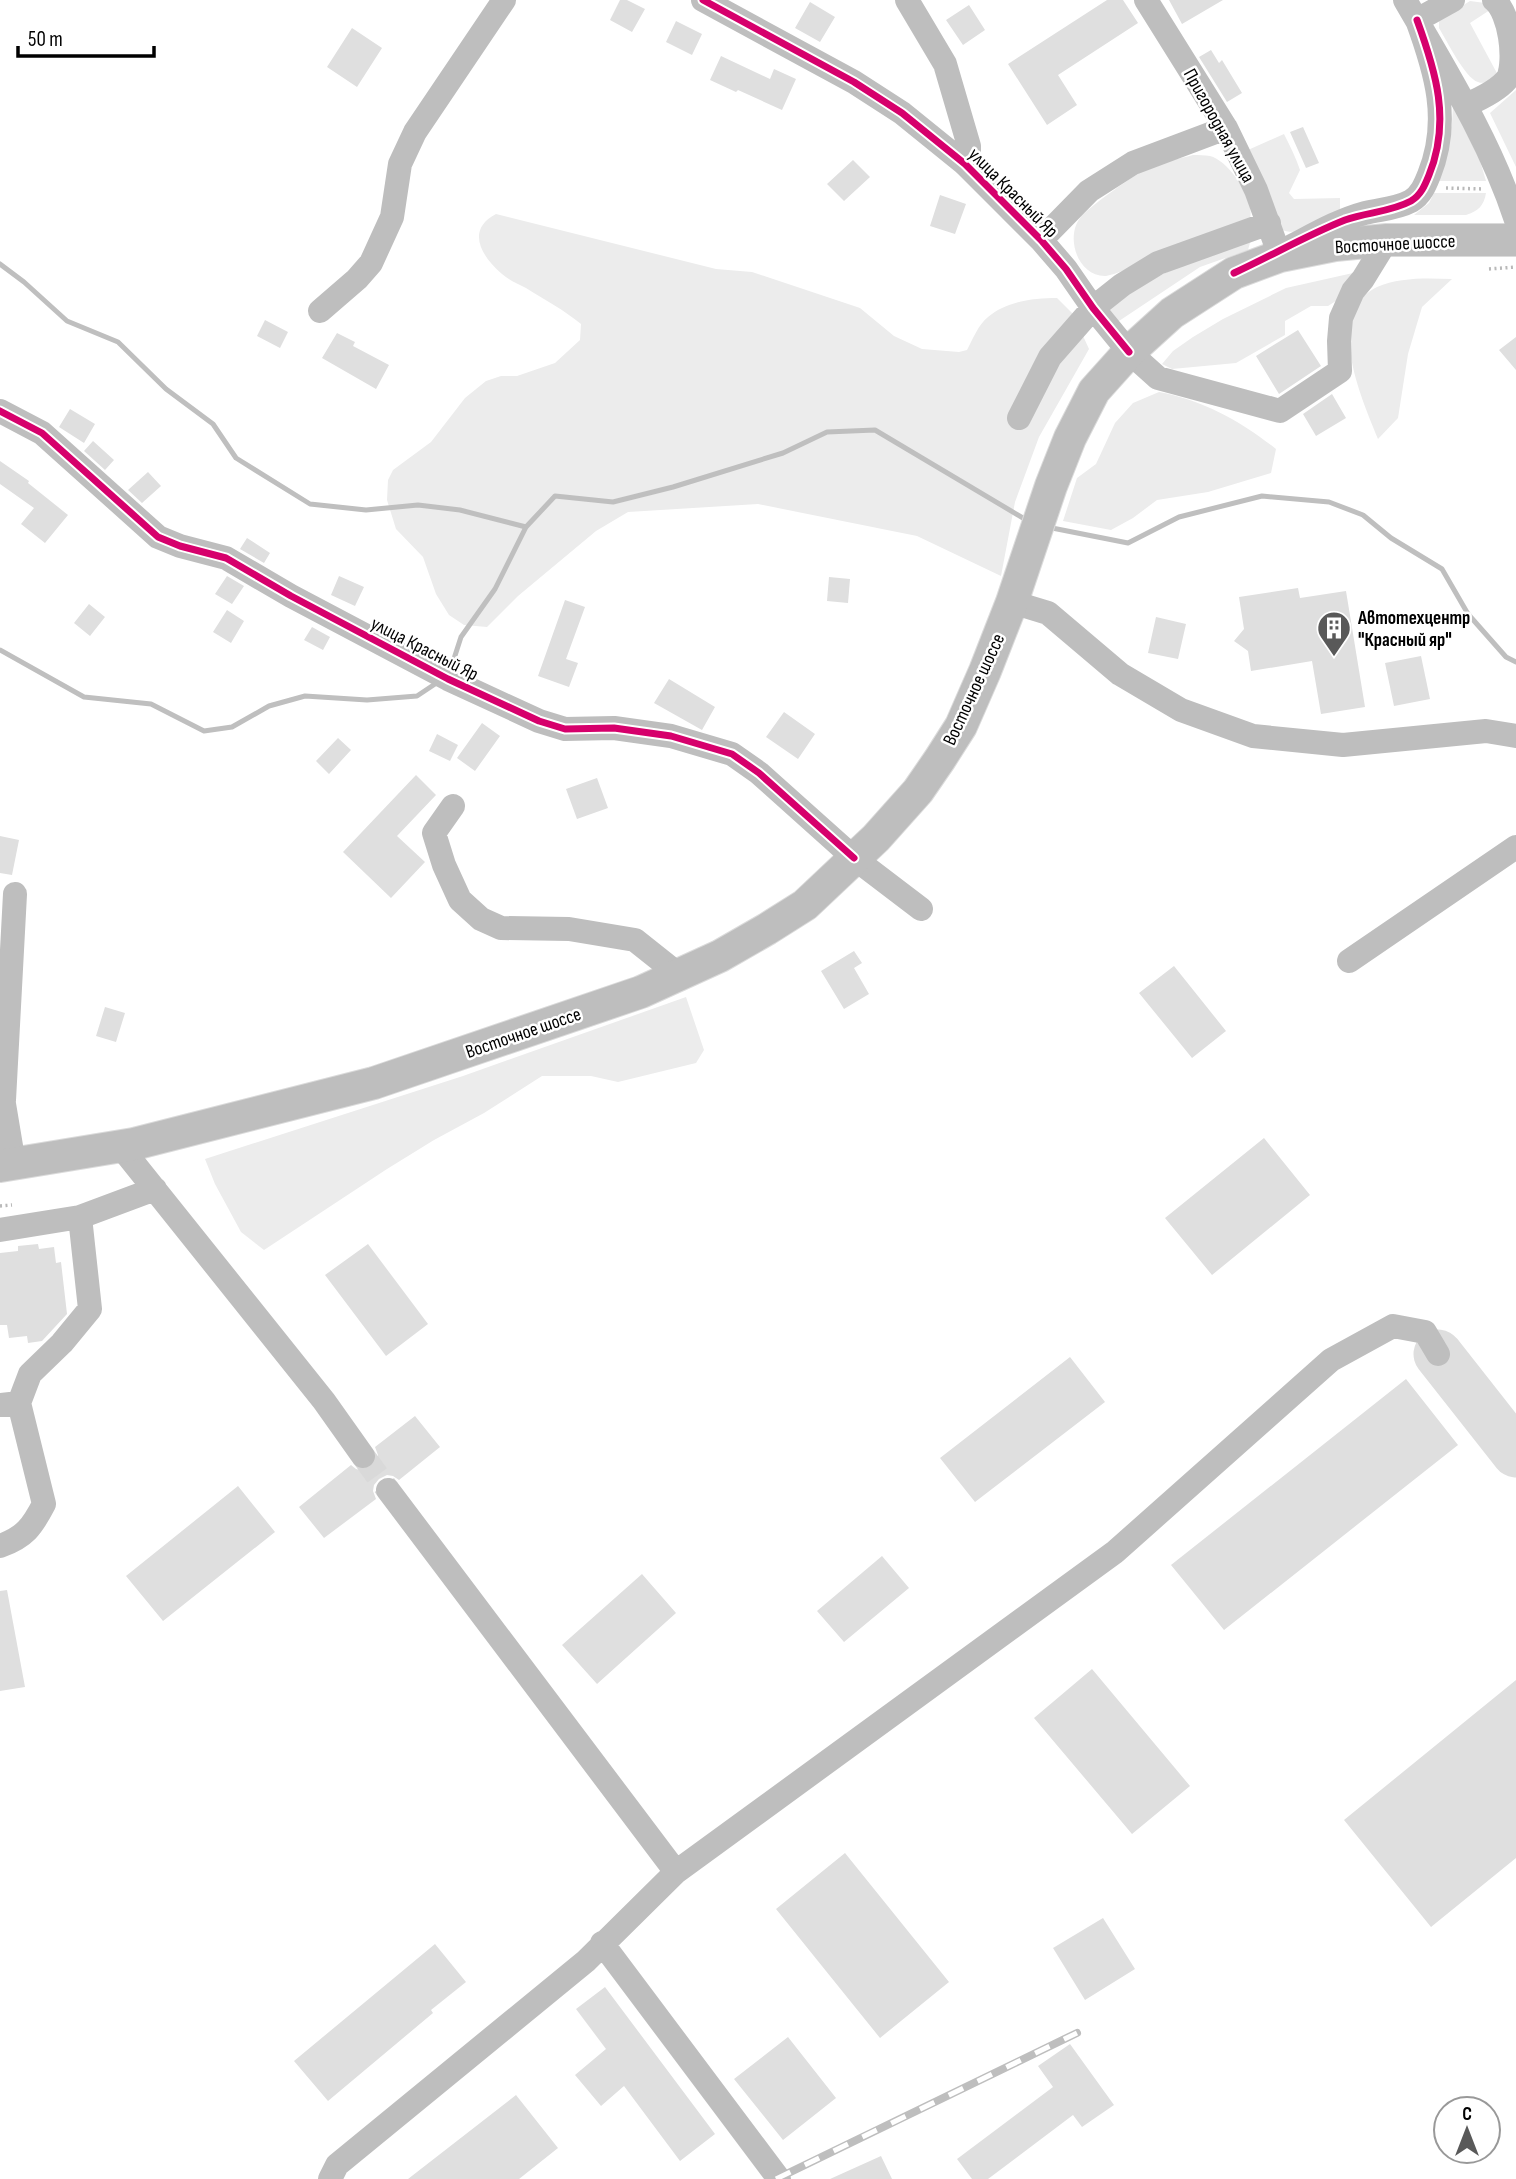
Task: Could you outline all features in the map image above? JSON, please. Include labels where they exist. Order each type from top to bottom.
[{"type":"main road","name":"Восточное шоссе","points":[[7,1165],[120,1146],[374,1083],[641,992],[720,957],[767,929],[805,905],[897,817],[918,791],[961,726],[1012,602],[1070,438],[1094,391],[1129,352],[1172,313],[1234,273],[1280,254],[1387,240],[1516,240]]},
{"type":"street","points":[[320,311],[371,263],[392,217],[400,164],[415,132],[504,0]]},
{"type":"street","name":"улица Красный Яр","points":[[703,0],[854,82],[902,113],[965,164],[1041,240],[1129,352],[1158,378],[1280,411],[1340,372],[1341,318],[1353,291],[1387,240]]},
{"type":"street","points":[[907,0],[944,64],[969,146],[969,157],[965,164]]},
{"type":"street","name":"Пригородная улица","points":[[1146,0],[1226,128],[1256,190],[1280,254]]},
{"type":"street","points":[[1411,10],[1453,0]]},
{"type":"street","points":[[1466,105],[1494,90],[1508,79],[1513,71],[1510,24],[1494,0]]},
{"type":"street","points":[[1411,10],[1466,105],[1499,172],[1516,220]]},
{"type":"street","points":[[1280,254],[1343,221],[1414,200],[1424,188],[1434,164],[1441,105],[1437,81],[1411,10]]},
{"type":"street","points":[[1041,240],[1089,191],[1133,163],[1226,128]]},
{"type":"street","points":[[1019,418],[1050,358],[1093,308],[1122,285],[1158,263],[1269,223]]},
{"type":"street","name":"улица Красный Яр","points":[[0,411],[42,433],[158,537],[180,546],[226,558],[291,596],[436,673],[539,721],[565,729],[614,727],[671,736],[732,754],[759,773],[854,858],[921,909]]},
{"type":"street","points":[[1012,602],[1048,613],[1120,674],[1181,710],[1253,736],[1343,745],[1486,732],[1516,736]]},
{"type":"street","points":[[453,806],[434,833],[444,865],[460,900],[481,919],[501,928],[569,929],[635,940],[680,975]]},
{"type":"street","points":[[1349,961],[1516,847]]},
{"type":"street","points":[[7,1165],[3,1107],[15,894]]},
{"type":"street","points":[[120,1146],[324,1401],[363,1456]]},
{"type":"street","points":[[0,1230],[80,1217],[155,1189]]},
{"type":"street","points":[[0,1546],[16,1541],[34,1523],[44,1504],[9,1404],[30,1374],[62,1343],[90,1309],[80,1217]]},
{"type":"street","points":[[330,2179],[337,2165],[586,1961],[676,1872],[1115,1552],[1331,1360],[1392,1326],[1425,1332],[1438,1354]]},
{"type":"street","points":[[388,1490],[676,1872]]},
{"type":"street","points":[[603,1943],[779,2179]]},
{"type":"path","points":[[1434,188],[1486,189]]},
{"type":"path","points":[[1489,269],[1516,267]]},
{"type":"shaded area","points":[[1470,1],[1485,3],[1493,8],[1470,23],[1499,77],[1483,83],[1468,74],[1439,28],[1439,20]]},
{"type":"shaded area","points":[[1516,90],[1516,167],[1490,113]]},
{"type":"shaded area","points":[[1453,104],[1480,161],[1486,181],[1437,181],[1452,124]]},
{"type":"shaded area","points":[[1284,134],[1300,170],[1289,193],[1294,199],[1340,198],[1340,215],[1303,231],[1280,229],[1248,150]]},
{"type":"shaded area","points":[[1193,155],[1217,159],[1232,172],[1248,201],[1250,218],[1114,274],[1096,275],[1088,270],[1077,255],[1074,245],[1076,226],[1080,218],[1144,170]]},
{"type":"shaded area","points":[[1434,193],[1486,193],[1480,207],[1466,215],[1414,215],[1429,203]]},
{"type":"shaded area","points":[[496,214],[716,269],[752,272],[860,308],[894,336],[922,349],[959,352],[967,350],[981,324],[995,312],[1021,302],[1057,298],[1073,314],[1089,349],[1039,437],[1015,502],[1001,576],[917,536],[758,504],[628,512],[596,531],[518,596],[487,627],[464,625],[449,615],[436,594],[423,557],[396,529],[387,500],[388,480],[393,470],[431,442],[465,398],[486,381],[501,376],[517,376],[555,363],[580,340],[581,324],[508,278],[488,260],[479,236],[487,220]]},
{"type":"shaded area","points":[[1253,232],[1248,250],[1200,267],[1116,323],[1105,323],[1114,297]]},
{"type":"shaded area","points":[[1353,273],[1339,299],[1328,306],[1311,306],[1285,321],[1285,335],[1236,363],[1172,369],[1162,364],[1173,351],[1193,337],[1286,288]]},
{"type":"shaded area","points":[[1452,279],[1422,307],[1408,354],[1398,418],[1378,439],[1356,380],[1351,358],[1349,336],[1352,317],[1361,300],[1377,287],[1395,281]]},
{"type":"shaded area","points":[[1159,392],[1206,406],[1263,439],[1276,449],[1271,473],[1208,492],[1157,500],[1111,530],[1063,521],[1077,478],[1096,464],[1115,423],[1133,403]]},
{"type":"shaded area","points":[[686,997],[704,1050],[696,1063],[618,1082],[591,1076],[542,1076],[387,1169],[264,1250],[241,1232],[205,1159],[463,1076]]},
{"type":"building","points":[[620,0],[627,0],[645,9],[632,32],[610,20]]},
{"type":"building","points":[[1107,0],[1123,0],[1138,23],[1058,75],[1077,105],[1047,125],[1008,64]]},
{"type":"building","points":[[1169,0],[1223,0],[1182,24]]},
{"type":"building","points":[[810,2],[835,17],[820,42],[795,28]]},
{"type":"building","points":[[969,5],[985,30],[963,45],[946,20]]},
{"type":"building","points":[[676,21],[702,34],[692,55],[666,42]]},
{"type":"building","points":[[352,28],[382,48],[357,87],[327,67]]},
{"type":"building","points":[[1211,50],[1219,63],[1222,60],[1242,93],[1227,102],[1199,57]]},
{"type":"building","points":[[721,56],[770,79],[774,69],[796,79],[782,110],[710,80]]},
{"type":"building","points":[[1303,127],[1319,163],[1306,168],[1290,132]]},
{"type":"building","points":[[853,160],[870,177],[844,201],[827,184]]},
{"type":"building","points":[[940,195],[966,204],[955,234],[930,226]]},
{"type":"building","points":[[265,320],[288,332],[280,348],[257,336]]},
{"type":"building","points":[[1298,330],[1321,366],[1279,394],[1256,356]]},
{"type":"building","points":[[337,333],[355,342],[353,346],[389,365],[376,389],[322,358]]},
{"type":"building","points":[[1516,337],[1516,370],[1499,350]]},
{"type":"building","points":[[1332,394],[1346,418],[1316,436],[1303,414]]},
{"type":"building","points":[[70,409],[95,424],[84,443],[59,427]]},
{"type":"building","points":[[93,441],[114,460],[105,470],[84,451]]},
{"type":"building","points":[[0,461],[29,481],[28,483],[68,515],[45,543],[21,524],[34,508],[0,484]]},
{"type":"building","points":[[148,472],[161,486],[142,503],[128,490]]},
{"type":"building","points":[[247,538],[270,553],[264,563],[240,549]]},
{"type":"building","points":[[227,576],[244,586],[232,604],[215,594]]},
{"type":"building","points":[[339,576],[364,587],[355,606],[331,595]]},
{"type":"building","points":[[829,577],[850,579],[848,603],[827,601]]},
{"type":"building","name":"Автотехцентр \"Красный яр\"","points":[[1298,588],[1300,598],[1346,591],[1365,707],[1321,714],[1312,661],[1251,671],[1248,651],[1234,641],[1244,629],[1239,597]]},
{"type":"building","points":[[565,600],[585,607],[566,659],[578,663],[569,687],[538,676]]},
{"type":"building","points":[[89,604],[105,617],[90,636],[74,623]]},
{"type":"building","points":[[227,610],[244,621],[231,643],[213,632]]},
{"type":"building","points":[[1156,617],[1186,624],[1178,659],[1148,653]]},
{"type":"building","points":[[312,627],[330,637],[323,650],[304,640]]},
{"type":"building","points":[[1421,656],[1430,699],[1394,706],[1385,663]]},
{"type":"building","points":[[669,679],[715,707],[702,730],[654,703]]},
{"type":"building","points":[[784,712],[815,734],[798,759],[766,737]]},
{"type":"building","points":[[482,723],[500,736],[475,771],[457,758]]},
{"type":"building","points":[[437,734],[458,745],[450,761],[429,751]]},
{"type":"building","points":[[338,738],[351,750],[329,774],[316,761]]},
{"type":"building","points":[[416,775],[436,795],[397,836],[425,862],[391,898],[343,852]]},
{"type":"building","points":[[597,778],[608,808],[577,819],[566,789]]},
{"type":"building","points":[[0,836],[19,840],[12,875],[0,873]]},
{"type":"building","points":[[854,951],[862,963],[854,968],[869,994],[844,1009],[821,971]]},
{"type":"building","points":[[1174,966],[1226,1031],[1192,1058],[1139,993]]},
{"type":"building","points":[[105,1007],[125,1013],[116,1042],[96,1036]]},
{"type":"building","points":[[1264,1138],[1310,1195],[1212,1275],[1165,1218]]},
{"type":"building","points":[[38,1244],[39,1249],[54,1247],[56,1263],[61,1262],[67,1314],[42,1341],[28,1343],[27,1336],[9,1338],[7,1325],[0,1325],[0,1253],[18,1251],[18,1246]]},
{"type":"building","points":[[368,1244],[428,1324],[386,1356],[325,1275]]},
{"type":"building","points":[[1070,1357],[1105,1402],[975,1502],[940,1458]]},
{"type":"building","points":[[1406,1379],[1458,1445],[1224,1630],[1171,1565]]},
{"type":"building","points":[[415,1416],[440,1447],[399,1480],[387,1475],[379,1479],[373,1491],[376,1499],[324,1538],[299,1507],[351,1465],[364,1471],[372,1468],[378,1455],[375,1447]]},
{"type":"building","points":[[238,1486],[275,1532],[163,1621],[126,1576]]},
{"type":"building","points":[[882,1556],[909,1588],[844,1642],[817,1611]]},
{"type":"building","points":[[642,1574],[676,1613],[597,1684],[562,1645]]},
{"type":"building","points":[[7,1590],[25,1687],[0,1691],[0,1591]]},
{"type":"building","points":[[1092,1669],[1190,1786],[1132,1834],[1034,1718]]},
{"type":"building","points":[[1516,1680],[1516,1858],[1431,1927],[1344,1820]]},
{"type":"building","points":[[845,1853],[949,1982],[880,2038],[776,1909]]},
{"type":"building","points":[[1103,1918],[1135,1969],[1085,2000],[1053,1948]]},
{"type":"building","points":[[435,1944],[466,1982],[328,2101],[294,2061]]},
{"type":"building","points":[[605,1987],[715,2134],[680,2161],[624,2086],[601,2106],[575,2075],[606,2049],[576,2009]]},
{"type":"building","points":[[788,2037],[836,2098],[783,2140],[734,2079]]},
{"type":"building","points":[[1070,2044],[1114,2105],[1082,2127],[1073,2115],[988,2179],[972,2179],[957,2159],[1053,2087],[1038,2066]]},
{"type":"building","points":[[516,2095],[558,2148],[519,2179],[408,2179]]},
{"type":"building","points":[[881,2156],[892,2179],[830,2179]]},
{"type":"waterway","points":[[0,264],[67,321],[118,342],[166,389],[213,424],[236,458],[310,504],[366,510],[418,505],[460,510],[526,527],[555,496],[613,502],[673,487],[783,453],[827,432],[875,430],[1028,521]]},
{"type":"waterway","points":[[1047,527],[1128,543],[1179,517],[1262,496],[1329,502],[1363,515],[1391,538],[1442,569],[1468,614],[1506,657],[1516,662]]},
{"type":"waterway","points":[[450,671],[461,637],[495,589],[526,527]]},
{"type":"waterway","points":[[0,650],[84,697],[151,704],[204,731],[232,727],[269,706],[305,696],[367,700],[417,696],[438,682]]},
{"type":"taxiway","points":[[1438,1354],[1516,1453]]},
{"type":"tunnel","points":[[363,1456],[388,1490]]},
{"type":"railway","points":[[776,2179],[1077,2033]]},
{"type":"cycle path","points":[[703,0],[854,82],[902,113],[965,164],[1041,240],[1129,352]]},
{"type":"cycle path","points":[[1234,273],[1331,226],[1353,217],[1403,205],[1420,193],[1436,155],[1440,116],[1435,78],[1417,20]]},
{"type":"cycle path","points":[[0,411],[42,433],[158,537],[180,546],[226,558],[291,596],[448,679],[539,721],[565,729],[614,728],[671,736],[732,754],[759,773],[854,858]]},
{"type":"place","name":"Автотехцентр \"Красный яр\"","points":[[1334,658]]}]
